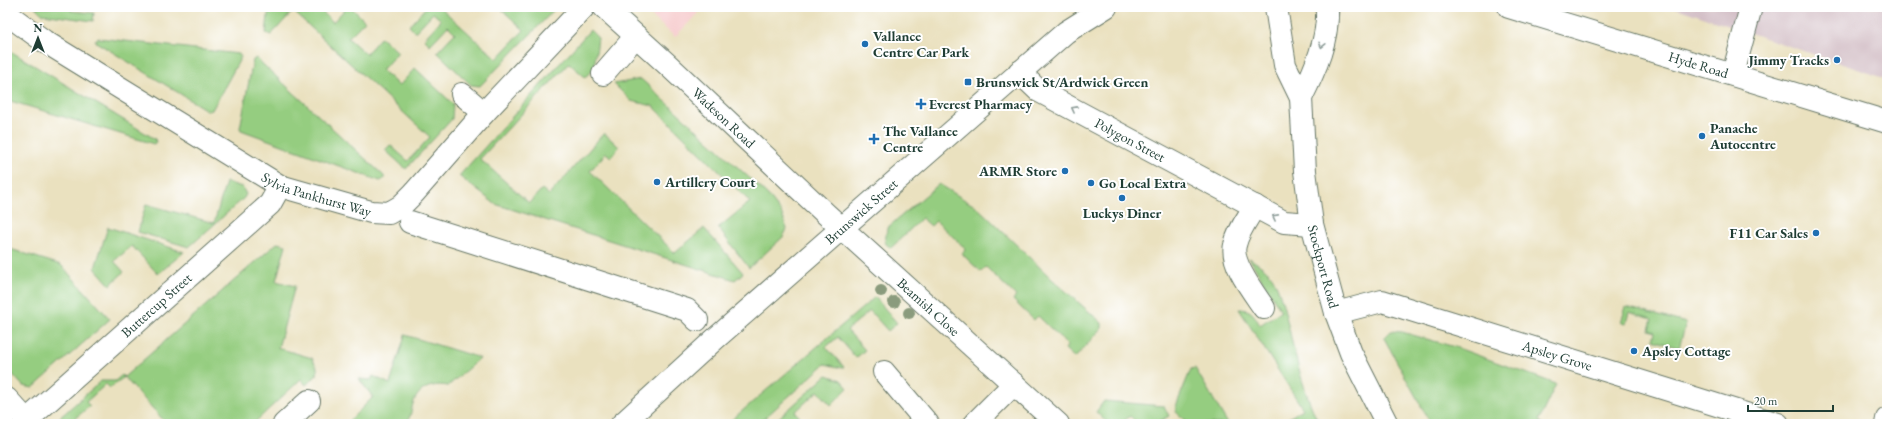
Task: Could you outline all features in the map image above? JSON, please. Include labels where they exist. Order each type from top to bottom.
[{"type":"main road","name":"Sylvia Pankhurst Way","points":[[7,14],[44,41],[280,186],[371,212],[389,213],[401,206],[414,193],[484,113],[584,7]]},
{"type":"main road","name":"Wadeson Road","points":[[604,7],[843,229]]},
{"type":"main road","name":"Brunswick Street","points":[[623,424],[715,340],[1066,32],[1106,7]]},
{"type":"main road","name":"Stockport Road","points":[[1276,7],[1285,65],[1301,98],[1305,171],[1312,224],[1336,313],[1351,353],[1387,424]]},
{"type":"main road","name":"Stockport Road","points":[[1301,98],[1317,64],[1328,18],[1327,7]]},
{"type":"main road","name":"Hyde Road","points":[[1509,7],[1887,122]]},
{"type":"main road","points":[[1733,74],[1751,7]]},
{"type":"main road","points":[[603,74],[636,36]]},
{"type":"main road","name":"Polygon Street","points":[[1020,72],[1039,91],[1284,222],[1312,224]]},
{"type":"main road","points":[[462,94],[484,113]]},
{"type":"main road","name":"Buttercup Street","points":[[28,422],[270,204],[280,186]]},
{"type":"main road","points":[[1255,206],[1234,246],[1237,261],[1242,274],[1264,308]]},
{"type":"main road","points":[[410,222],[687,310],[697,320]]},
{"type":"main road","name":"Beamish Close","points":[[843,229],[1058,424]]},
{"type":"main road","name":"Apsley Grove","points":[[1336,313],[1382,302],[1778,424]]},
{"type":"main road","points":[[884,372],[928,424]]},
{"type":"main road","points":[[974,424],[1014,384]]},
{"type":"main road","points":[[7,399],[28,422]]},
{"type":"main road","points":[[284,424],[309,401]]},
{"type":"main road","points":[[1886,424],[1887,419]]},
{"type":"shaded area","points":[[641,7],[704,7],[675,37]]},
{"type":"shaded area","points":[[1673,7],[1887,7],[1887,79]]},
{"type":"green space","points":[[35,7],[71,7],[71,11],[94,13],[93,21],[42,14]]},
{"type":"green space","points":[[269,7],[317,7],[333,22],[347,7],[351,7],[365,21],[348,38],[366,54],[381,37],[398,52],[382,70],[399,86],[415,68],[453,104],[452,119],[406,169],[385,150],[390,145],[408,161],[430,137],[293,11],[271,35],[266,33]]},
{"type":"green space","points":[[426,7],[440,7],[497,59],[524,30],[499,7],[557,7],[480,86],[471,85],[437,52],[455,33],[448,26],[430,45],[424,39],[441,20],[433,13],[415,32],[409,26]]},
{"type":"green space","points":[[590,30],[598,38],[594,69],[585,77],[569,63],[480,159],[529,203],[542,189],[549,195],[604,133],[619,147],[611,157],[606,153],[590,171],[675,253],[704,228],[743,273],[735,280],[495,204],[459,176]]},
{"type":"green space","points":[[99,38],[239,54],[241,57],[212,110],[208,111],[96,42],[95,40]]},
{"type":"green space","points":[[7,49],[155,139],[156,142],[154,144],[7,100]]},
{"type":"green space","points":[[256,58],[384,176],[384,179],[380,181],[241,130],[240,128],[253,60]]},
{"type":"green space","points":[[641,79],[767,194],[781,212],[787,229],[783,237],[749,268],[718,228],[750,202],[653,106],[631,101],[614,84]]},
{"type":"green space","points":[[226,182],[242,187],[246,194],[244,198],[189,247],[138,232],[146,204],[214,223]]},
{"type":"green space","points":[[939,184],[978,208],[1053,280],[1102,323],[1102,328],[1075,358],[1065,349],[1068,345],[1038,316],[1034,320],[1013,300],[1016,296],[986,267],[981,272],[962,254],[966,249],[936,221],[931,226],[922,218],[891,248],[885,243],[887,228]]},
{"type":"green space","points":[[108,227],[184,252],[158,274],[132,246],[114,261],[124,272],[110,285],[95,268]]},
{"type":"green space","points":[[277,243],[286,245],[276,281],[295,286],[278,348],[312,358],[317,367],[317,375],[306,385],[301,379],[253,424],[167,424],[124,377]]},
{"type":"green space","points":[[7,248],[61,265],[110,319],[33,388],[23,386],[7,368]]},
{"type":"green space","points":[[1249,258],[1269,273],[1277,286],[1284,306],[1302,379],[1319,424],[1285,424],[1284,421],[1303,409],[1239,309],[1250,311],[1260,325],[1281,311]]},
{"type":"green space","points":[[875,297],[897,323],[888,331],[870,311],[847,330],[865,350],[856,358],[838,337],[826,347],[844,367],[842,368],[825,364],[758,424],[727,424]]},
{"type":"green space","points":[[1626,307],[1686,323],[1679,348],[1653,340],[1655,332],[1649,330],[1652,319],[1629,312],[1626,323],[1621,322]]},
{"type":"green space","points":[[1391,331],[1402,332],[1455,347],[1556,384],[1539,420],[1542,424],[1431,424],[1384,338]]},
{"type":"green space","points":[[405,335],[480,358],[448,386],[435,385],[421,392],[414,401],[410,416],[405,424],[346,424],[373,397],[359,379],[371,380],[373,376],[390,384]]},
{"type":"green space","points":[[1195,368],[1228,424],[1190,424],[1176,412],[1176,406],[1191,369]]},
{"type":"green space","points":[[122,375],[124,377],[110,388],[106,384],[86,402],[90,406],[73,420],[76,424],[57,424],[57,420],[101,381],[115,381]]},
{"type":"green space","points":[[827,375],[841,380],[848,388],[831,405],[818,391],[795,412],[806,424],[772,424]]},
{"type":"green space","points":[[1104,401],[1164,406],[1169,416],[1155,424],[1138,424],[1130,416],[1121,424],[1109,424],[1096,412]]},
{"type":"place","name":"Vallance Centre Car Park","points":[[865,44]]},
{"type":"place","name":"Jimmy Tracks","points":[[1837,60]]},
{"type":"place","name":"Brunswick St/Ardwick Green","points":[[968,82]]},
{"type":"place","name":"Everest Pharmacy","points":[[921,104]]},
{"type":"place","name":"Panache Autocentre","points":[[1702,136]]},
{"type":"place","name":"The Vallance Centre","points":[[874,139]]},
{"type":"place","name":"ARMR Store","points":[[1065,171]]},
{"type":"place","name":"Artillery Court","points":[[657,182]]},
{"type":"place","name":"Go Local Extra","points":[[1091,183]]},
{"type":"place","name":"Luckys Diner","points":[[1122,198]]},
{"type":"place","name":"F11 Car Sales","points":[[1816,233]]},
{"type":"place","name":"Apsley Cottage","points":[[1634,351]]}]
